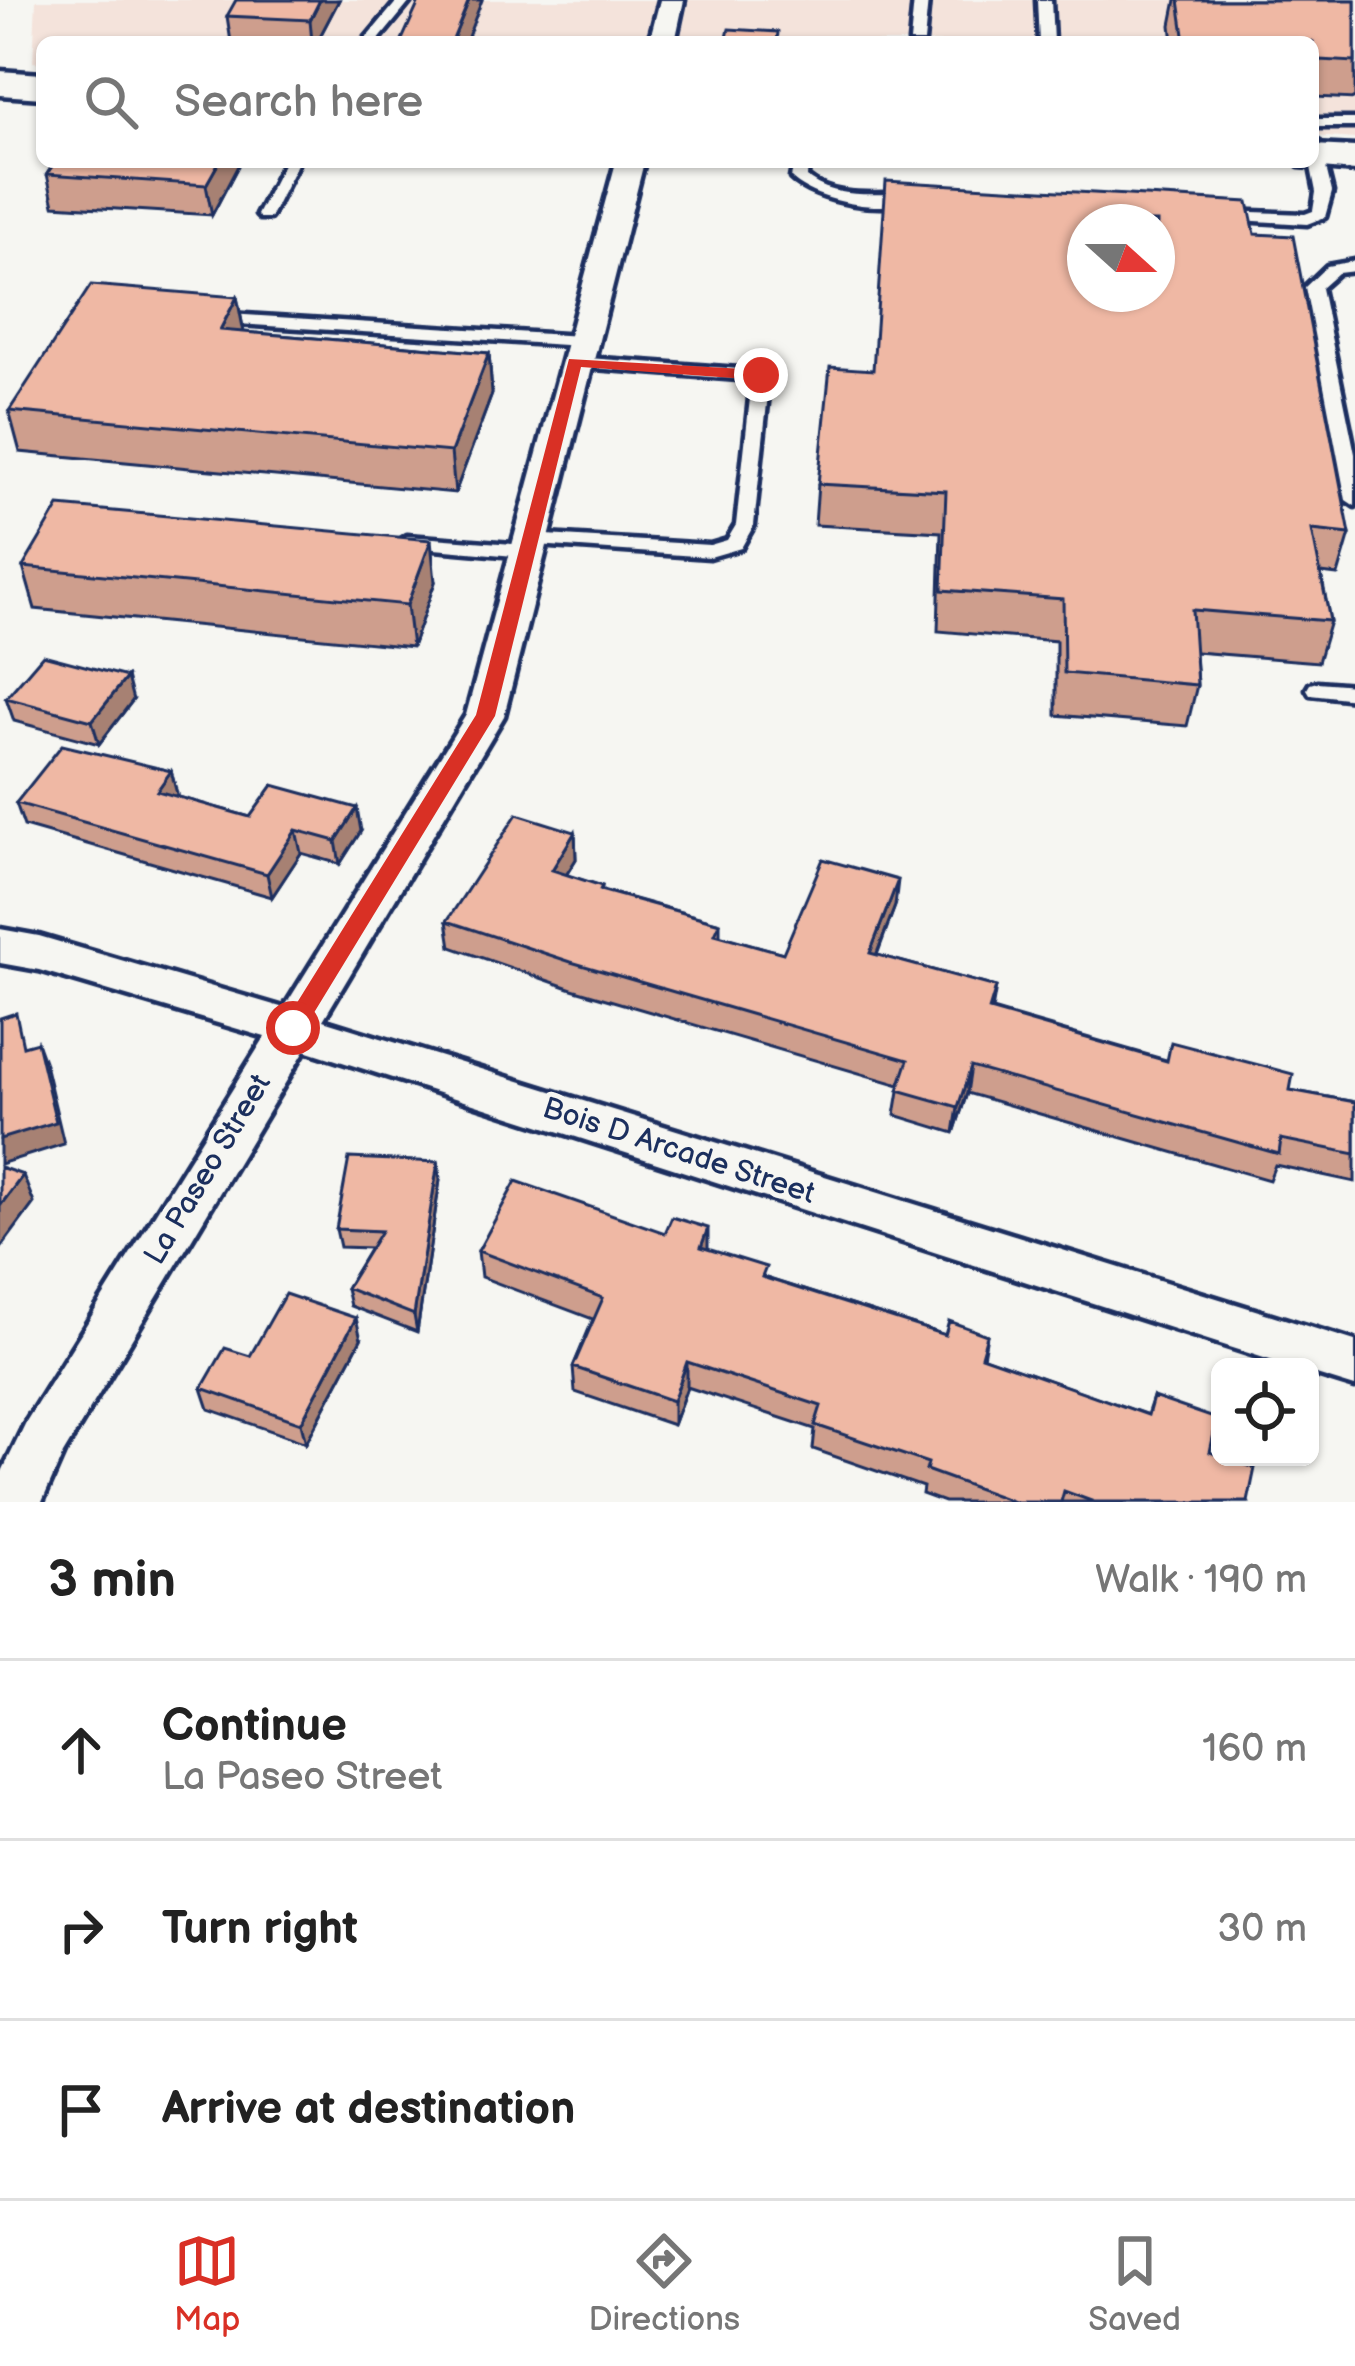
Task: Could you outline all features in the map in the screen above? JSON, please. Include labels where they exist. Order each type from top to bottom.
[{"type":"street","points":[[663,36],[672,0]]},
{"type":"street","points":[[0,83],[36,86]]},
{"type":"street","name":"La Paseo Street","points":[[15,1502],[45,1437],[485,716],[628,168]]},
{"type":"street","name":"Bois D Arcade Street","points":[[0,946],[39,953],[293,1028],[1355,1364]]},
{"type":"lane","points":[[918,36],[921,0]]},
{"type":"lane","points":[[1044,0],[1046,36]]},
{"type":"lane","points":[[375,36],[403,2]]},
{"type":"lane","points":[[1207,215],[1307,219],[1320,214],[1322,148],[1355,123]]},
{"type":"lane","points":[[265,215],[288,168]]},
{"type":"lane","points":[[800,168],[799,178],[809,188],[828,195],[923,200]]},
{"type":"lane","points":[[1355,266],[1333,269],[1313,287],[1355,500]]},
{"type":"lane","points":[[200,317],[577,351],[761,375],[745,525],[734,544],[710,551],[387,541]]},
{"type":"lane","points":[[1317,689],[1355,692]]},
{"type":"shaded area","points":[[36,0],[1355,0],[1355,139],[1319,136],[1319,36],[36,36],[33,62]]},
{"type":"building","points":[[236,0],[320,0],[310,20],[227,16]]},
{"type":"building","points":[[420,0],[469,0],[454,36],[404,36]]},
{"type":"building","points":[[1179,0],[1355,0],[1355,62],[1320,60],[1319,68],[1319,36],[1184,36]]},
{"type":"building","points":[[729,29],[778,32],[778,36],[727,36]]},
{"type":"building","points":[[51,168],[216,168],[206,185],[47,174]]},
{"type":"building","points":[[886,181],[1248,202],[1255,234],[1293,236],[1350,534],[1312,530],[1330,621],[1192,610],[1197,685],[1064,673],[1063,599],[942,590],[946,491],[818,484],[830,367],[873,370]]},
{"type":"building","points":[[91,285],[237,297],[220,330],[489,353],[451,452],[9,411]]},
{"type":"building","points":[[59,506],[431,540],[407,605],[23,567]]},
{"type":"building","points":[[43,655],[127,677],[92,721],[6,698]]},
{"type":"building","points":[[62,745],[171,771],[157,791],[250,817],[273,785],[357,808],[336,841],[296,830],[267,874],[16,803]]},
{"type":"building","points":[[517,814],[575,832],[552,870],[602,886],[600,890],[720,923],[715,934],[783,953],[823,859],[898,880],[870,953],[996,987],[989,1010],[1167,1061],[1171,1042],[1293,1074],[1290,1090],[1355,1102],[1355,1154],[1281,1139],[1279,1154],[971,1067],[958,1107],[898,1090],[908,1060],[447,921]]},
{"type":"building","points":[[16,1013],[23,1046],[37,1042],[56,1122],[0,1139],[0,1018]]},
{"type":"building","points":[[349,1158],[438,1162],[414,1315],[346,1288],[381,1231],[336,1229]]},
{"type":"building","points":[[0,1167],[23,1175],[0,1206]]},
{"type":"building","points":[[516,1181],[665,1233],[672,1217],[708,1228],[701,1247],[766,1267],[762,1277],[945,1335],[949,1321],[987,1335],[981,1356],[1148,1415],[1153,1397],[1211,1417],[1211,1466],[1255,1468],[1248,1502],[1094,1502],[1064,1491],[1061,1502],[1014,1502],[926,1470],[928,1463],[815,1425],[821,1406],[687,1362],[673,1401],[573,1367],[603,1298],[478,1251]]},
{"type":"building","points":[[285,1294],[356,1318],[301,1423],[202,1388],[225,1348],[250,1356]]},
{"type":"route","points":[[293,1028],[485,716],[574,362],[761,375]]}]
